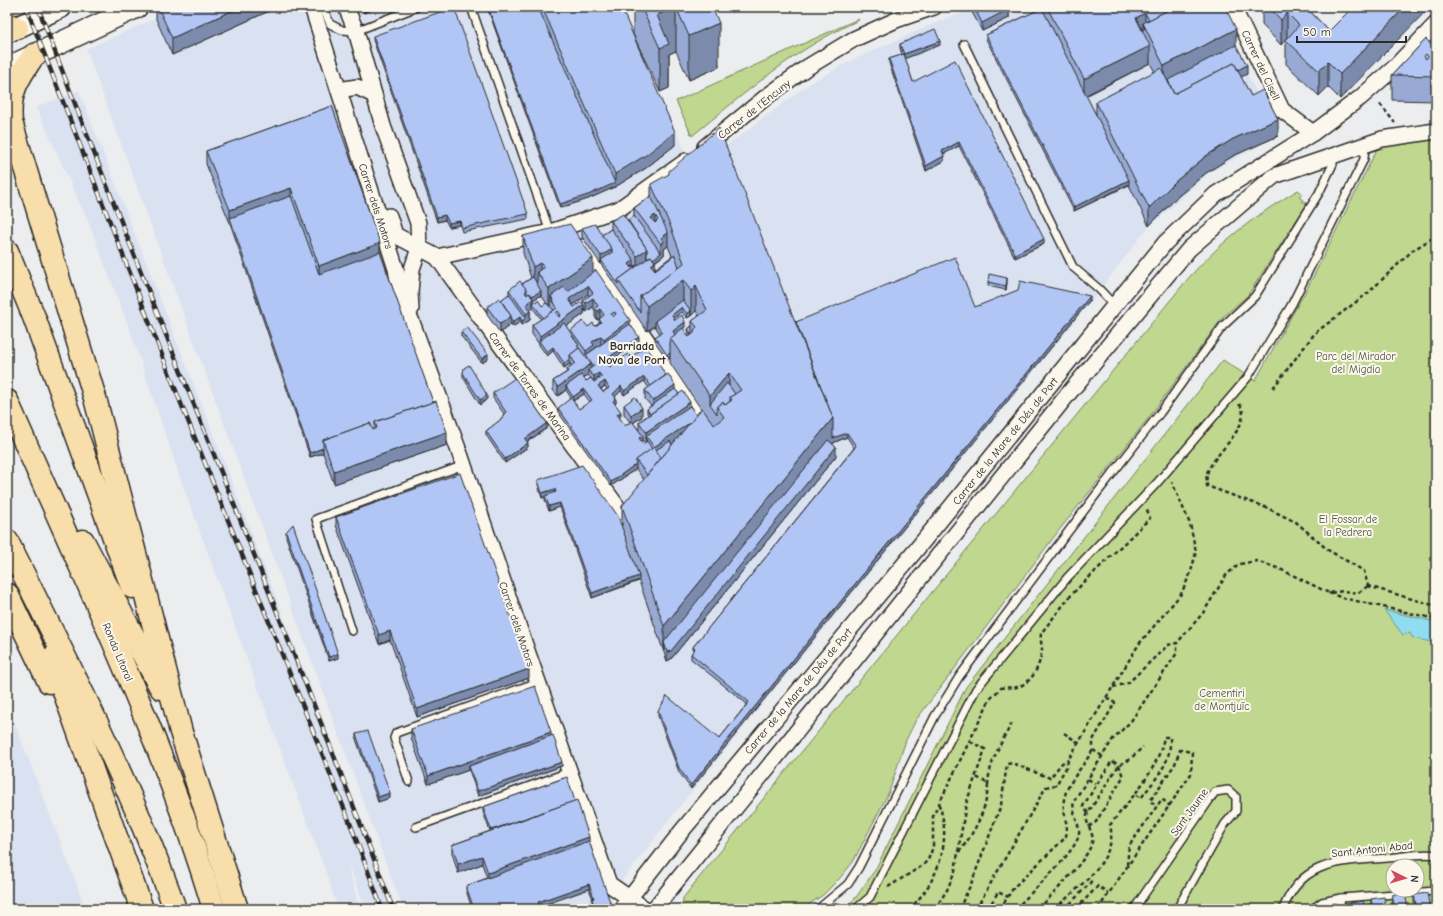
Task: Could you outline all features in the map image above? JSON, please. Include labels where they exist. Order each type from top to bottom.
[{"type":"highway","points":[[34,55],[17,79],[11,99],[11,122],[95,398],[149,602],[181,732],[236,909]]},
{"type":"highway","points":[[7,251],[34,317],[169,685]]},
{"type":"highway","points":[[10,407],[128,622],[181,732]]},
{"type":"highway","name":"Ronda Litoral","points":[[10,407],[152,731],[198,858],[214,909]]},
{"type":"highway","points":[[7,541],[72,712],[142,909]]},
{"type":"highway","points":[[7,541],[77,681],[108,747],[150,843],[175,909]]},
{"type":"highway","points":[[7,594],[32,643],[105,805]]},
{"type":"main road","points":[[10,28],[61,7]]},
{"type":"main road","points":[[7,68],[138,7]]},
{"type":"street","name":"Carrer dels Motors","points":[[312,7],[396,269],[401,298],[412,322],[464,465],[609,884],[625,903],[645,909]]},
{"type":"street","name":"Carrer dels Motors","points":[[346,7],[356,31],[383,126],[418,223],[419,248],[412,269],[410,292],[412,322]]},
{"type":"street","name":"Carrer de l'Encuny","points":[[437,257],[550,232],[619,210],[707,146],[766,97],[806,68],[854,39],[896,20],[934,7]]},
{"type":"street","name":"Carrer del Cisell","points":[[1233,7],[1282,110],[1313,133]]},
{"type":"street","name":"Carrer de la Mare de Déu de Port","points":[[625,903],[681,832],[926,538],[1165,243],[1216,194],[1313,133],[1360,98],[1382,79],[1436,24]]},
{"type":"street","points":[[339,90],[357,87],[374,95]]},
{"type":"street","name":"Carrer de la Mare de Déu de Port","points":[[654,909],[1069,393],[1189,249],[1274,176],[1382,139],[1436,130]]},
{"type":"street","points":[[374,200],[384,203],[395,235],[437,257]]},
{"type":"street","points":[[567,226],[717,440]]},
{"type":"street","name":"Carrer de Torres de Marina","points":[[437,257],[624,516]]},
{"type":"lane","points":[[323,7],[330,24],[342,30],[356,31],[417,7]]},
{"type":"lane","points":[[471,7],[550,232]]},
{"type":"lane","points":[[964,44],[1073,267],[1099,289],[1114,305]]},
{"type":"lane","points":[[856,909],[870,897],[976,689],[1067,578],[1142,500],[1248,376],[1292,304],[1364,159],[1365,145]]},
{"type":"lane","points":[[818,909],[848,884],[859,867],[932,723],[959,677],[1098,492],[1160,413],[1223,326],[1255,296],[1319,193],[1333,164],[1333,156]]},
{"type":"lane","points":[[352,631],[316,519],[464,465]]},
{"type":"lane","points":[[409,782],[394,738],[396,733],[538,682]]},
{"type":"lane","points":[[416,827],[566,773],[569,770]]},
{"type":"lane","name":"Sant Jaume","points":[[1134,909],[1215,792],[1228,790],[1236,797],[1236,811],[1225,824],[1177,909]]},
{"type":"lane","name":"Sant Antoni Abad","points":[[1283,909],[1289,893],[1304,877],[1330,863],[1436,854]]},
{"type":"lane","points":[[1312,909],[1322,902],[1341,898],[1436,891]]},
{"type":"lane","points":[[1339,909],[1341,898]]},
{"type":"path","points":[[1380,104],[1395,124]]},
{"type":"path","points":[[1274,388],[1315,333],[1368,293],[1413,250],[1436,236]]},
{"type":"path","points":[[1231,397],[1240,406],[1242,415],[1240,425],[1211,464],[1206,474],[1207,486],[1267,508],[1296,522],[1328,550],[1364,572],[1368,586]]},
{"type":"path","points":[[976,909],[1046,787],[1056,785],[1067,766],[1068,760],[1139,644],[1181,594],[1191,572],[1196,552],[1190,524],[1174,485],[1166,473]]},
{"type":"path","points":[[870,897],[926,863],[933,847],[933,816],[969,741],[995,694],[1001,688],[1015,687],[1026,684],[1035,672],[1042,650],[1040,635],[1062,606],[1150,518],[1150,514],[1142,500]]},
{"type":"path","points":[[1016,909],[1068,853],[1078,840],[1079,829],[1073,806],[1074,801],[1113,739],[1131,721],[1176,653],[1177,643],[1203,613],[1227,574],[1240,564],[1256,561],[1280,569],[1329,593],[1343,598],[1436,619]]},
{"type":"path","points":[[1329,593],[1344,591],[1358,593],[1368,586]]},
{"type":"path","points":[[1368,586],[1436,606]]},
{"type":"path","points":[[1113,688],[1128,683],[1168,645],[1177,643]]},
{"type":"path","points":[[1000,909],[1014,887],[1065,838],[1068,829],[1063,810],[1065,795],[1093,750],[1093,740],[1115,703],[1107,698]]},
{"type":"path","points":[[959,852],[975,828],[980,817],[988,785],[990,767],[994,756],[1013,721]]},
{"type":"path","points":[[1064,733],[1079,743]]},
{"type":"path","points":[[1055,909],[1100,865],[1109,850],[1112,833],[1110,825],[1135,794],[1156,762],[1164,737],[1170,737],[1171,749],[1167,762],[1141,798],[1135,794]]},
{"type":"path","points":[[935,909],[947,890],[955,871],[966,804],[984,749],[969,741]]},
{"type":"path","points":[[1039,909],[1078,864],[1092,843],[1093,837],[1086,820],[1088,813],[1119,765],[1129,760],[1142,747]]},
{"type":"path","points":[[1093,750],[1102,756]]},
{"type":"path","points":[[1098,909],[1191,774],[1192,752],[1180,750],[1175,764],[1150,801],[1157,806]]},
{"type":"path","points":[[959,909],[971,884],[1001,805],[1004,772],[1007,764],[1012,763],[1050,778],[1062,763],[1068,760]]},
{"type":"path","points":[[1088,813],[1083,806],[1112,761],[1119,765],[1123,777],[1096,822],[1088,827]]},
{"type":"path","points":[[1159,773],[1166,776]]},
{"type":"path","points":[[974,776],[984,781],[988,785]]},
{"type":"path","points":[[1088,779],[1096,784]]},
{"type":"path","points":[[1126,867],[1129,846],[1162,799],[1170,806]]},
{"type":"path","points":[[909,909],[926,891],[940,862],[944,827],[939,805]]},
{"type":"path","points":[[1065,909],[1091,882],[1086,878]]},
{"type":"path","points":[[1076,909],[1098,886],[1108,893]]},
{"type":"path","points":[[988,909],[998,892],[1008,897]]},
{"type":"path","points":[[1069,905],[1073,909]]},
{"type":"shaded area","points":[[181,7],[619,7],[694,170],[809,84],[856,58],[947,18],[982,7],[1214,7],[1278,136],[1210,172],[1145,231],[1093,299],[679,807],[600,909],[403,909],[86,49]]},
{"type":"shaded area","points":[[79,91],[226,467],[395,909],[366,909],[347,860],[359,909],[338,909],[182,483],[130,330],[88,221],[36,107]]},
{"type":"shaded area","points":[[7,703],[86,909],[7,909]]},
{"type":"green space","points":[[858,19],[859,20],[814,44],[772,72],[692,136],[676,101]]},
{"type":"green space","name":"Cementiri de Montjuïc","points":[[1436,131],[1436,909],[844,909],[857,896],[875,870],[966,687],[1223,360],[1255,381],[1310,283],[1382,139]]},
{"type":"green space","points":[[1298,190],[1302,193],[1299,197],[1303,200],[1302,202],[1307,204],[1248,295],[1223,317],[1147,420],[1060,529],[916,720],[906,740],[889,792],[853,862],[840,878],[823,895],[802,909],[682,909],[683,898],[706,869],[1186,281],[1212,254],[1238,231],[1266,210]]},
{"type":"water","points":[[1384,610],[1436,622],[1436,643],[1413,638],[1410,633],[1403,635]]},
{"type":"building","points":[[158,7],[240,7],[172,38]]},
{"type":"building","points":[[454,7],[528,214],[462,228],[460,221],[449,223],[445,215],[437,217],[373,36]]},
{"type":"building","points":[[488,7],[538,7],[615,183],[588,195],[560,204]]},
{"type":"building","points":[[542,7],[621,7],[675,132],[646,155],[615,174]]},
{"type":"building","points":[[641,7],[676,7],[657,15],[669,44],[660,48]]},
{"type":"building","points":[[676,7],[712,7],[719,23],[689,36]]},
{"type":"building","points":[[974,7],[1007,7],[1009,9],[982,23]]},
{"type":"building","points":[[1047,7],[1174,7],[1149,20],[1145,13],[1136,18],[1150,46],[1084,79]]},
{"type":"building","points":[[1174,7],[1225,7],[1236,29],[1164,66],[1143,23]]},
{"type":"building","points":[[1269,7],[1306,7],[1329,31],[1353,7],[1405,7],[1340,74],[1328,62],[1319,71],[1286,40],[1299,25],[1287,13],[1281,20]]},
{"type":"building","points":[[1042,8],[1129,180],[1074,207],[986,35]]},
{"type":"building","points":[[935,29],[940,41],[904,54],[900,44]]},
{"type":"building","points":[[1426,39],[1436,50],[1436,76],[1392,75]]},
{"type":"building","points":[[1236,45],[1247,65],[1238,70],[1234,63],[1174,94],[1168,80]]},
{"type":"building","points":[[904,54],[913,82],[955,60],[1044,239],[1015,254],[959,142],[942,151],[944,156],[926,166],[889,59]]},
{"type":"building","points":[[1234,63],[1251,96],[1263,90],[1278,119],[1233,139],[1206,156],[1176,181],[1149,208],[1096,102],[1161,68],[1174,94]]},
{"type":"building","points":[[332,106],[380,243],[319,266],[291,188],[230,210],[206,151]]},
{"type":"building","points":[[719,128],[833,418],[664,626],[622,506],[702,408],[714,425],[724,417],[717,407],[723,402],[725,405],[732,400],[730,397],[741,390],[729,373],[710,396],[670,338],[683,328],[689,337],[695,332],[694,330],[697,327],[692,321],[707,310],[696,286],[691,291],[683,280],[647,306],[640,296],[684,263],[670,225],[651,184],[669,174],[669,171]]},
{"type":"building","points":[[291,196],[319,274],[380,252],[433,402],[375,422],[375,429],[373,430],[370,423],[323,440],[323,448],[310,453],[230,218]]},
{"type":"building","points":[[651,196],[668,233],[661,238],[664,242],[661,244],[634,208]],"holes":[[[655,215],[658,220],[655,223],[651,218]]]},
{"type":"building","points":[[623,214],[647,249],[637,256],[611,221]]},
{"type":"building","points":[[634,216],[661,253],[653,259],[651,256],[647,258],[647,249],[628,220]]},
{"type":"building","points":[[570,224],[593,258],[549,289],[537,272],[544,267],[540,263],[533,267],[523,236]]},
{"type":"building","points":[[595,224],[612,249],[601,256],[582,228]]},
{"type":"building","points":[[611,229],[634,260],[629,264],[632,268],[637,265],[618,280],[618,284],[601,260],[612,253],[612,249],[602,235]]},
{"type":"building","points":[[675,255],[679,267],[640,296],[640,312],[618,280],[651,256],[655,262],[651,265],[655,270]]},
{"type":"building","points":[[955,257],[975,307],[1018,290],[1020,281],[1090,296],[691,785],[679,768],[658,711],[667,696],[719,739],[749,702],[691,654],[695,649],[693,647],[856,446],[847,433],[833,438],[833,418],[796,322]]},
{"type":"building","points":[[596,270],[630,320],[604,339],[601,336],[592,342],[594,345],[586,351],[571,330],[583,321],[588,327],[593,323],[595,326],[601,322],[599,319],[604,315],[600,309],[597,311],[595,308],[598,306],[593,298],[586,303],[583,300],[593,293],[588,286],[569,299],[574,307],[581,302],[584,305],[540,336],[532,325],[557,308],[551,296],[564,287],[568,292]],"holes":[[[558,311],[561,315],[559,317],[556,313]],[[615,312],[616,314],[613,317],[611,314]]]},
{"type":"building","points":[[989,274],[1007,278],[1006,286],[988,282]]},
{"type":"building","points":[[533,277],[541,291],[532,296],[530,293],[527,295],[527,290],[522,284]]},
{"type":"building","points":[[520,281],[527,290],[525,292],[527,295],[529,293],[533,299],[526,305],[530,311],[526,314],[509,290]]},
{"type":"building","points":[[509,294],[526,318],[522,321],[520,317],[513,322],[511,320],[511,316],[501,300]]},
{"type":"building","points":[[499,298],[511,316],[500,324],[487,307]]},
{"type":"building","points":[[538,300],[542,306],[546,303],[554,310],[543,318],[533,303]]},
{"type":"building","points":[[683,300],[691,311],[687,314],[682,307],[672,315],[675,320],[682,315],[685,322],[673,331],[675,335],[670,338],[670,353],[667,355],[655,337],[662,332],[655,321]]},
{"type":"building","points":[[564,323],[579,345],[577,346],[579,348],[570,355],[570,359],[564,363],[553,347],[547,352],[539,341]]},
{"type":"building","points":[[630,324],[639,337],[605,360],[610,367],[628,354],[631,357],[646,346],[666,375],[651,386],[644,377],[624,391],[621,386],[613,394],[616,398],[613,401],[621,412],[617,414],[625,426],[632,421],[643,436],[639,438],[643,444],[647,441],[652,449],[636,460],[636,464],[611,482],[558,408],[571,398],[579,409],[592,400],[584,389],[573,397],[566,386],[581,375],[586,381],[591,378],[594,382],[602,377],[599,373],[594,376],[592,375],[588,370],[594,366],[586,355]],"holes":[[[605,381],[609,388],[603,392],[598,386]]]},
{"type":"building","points":[[692,326],[692,334],[689,337],[688,335],[691,333],[688,329]]},
{"type":"building","points":[[467,327],[488,354],[482,359],[461,332]]},
{"type":"building","points":[[579,348],[591,364],[558,387],[553,381],[569,371],[567,369],[575,363],[570,355]]},
{"type":"building","points":[[469,365],[487,395],[480,400],[463,373],[464,368]]},
{"type":"building","points":[[668,374],[675,385],[653,401],[645,390]]},
{"type":"building","points":[[515,378],[547,423],[525,439],[528,443],[505,459],[486,431],[504,417],[503,415],[506,412],[493,393]]},
{"type":"building","points":[[727,383],[735,394],[730,397],[730,401],[725,405],[723,402],[717,407],[717,414],[710,404]]},
{"type":"building","points":[[675,389],[679,394],[650,414],[647,409]]},
{"type":"building","points":[[683,391],[690,402],[646,432],[639,422]]},
{"type":"building","points":[[635,397],[642,408],[631,415],[624,405]]},
{"type":"building","points":[[436,401],[447,432],[334,471],[323,440],[370,423],[373,430],[377,428],[375,422]]},
{"type":"building","points":[[690,406],[696,415],[691,422],[654,447],[646,436]]},
{"type":"building","points":[[828,440],[836,447],[671,651],[667,652],[664,642]]},
{"type":"building","points":[[670,441],[672,445],[661,458],[656,450]]},
{"type":"building","points":[[654,447],[661,458],[647,475],[636,460]]},
{"type":"building","points":[[582,465],[618,516],[639,576],[592,593],[560,503],[549,506],[545,496],[556,492],[555,489],[542,493],[538,480]]},
{"type":"building","points":[[460,473],[529,669],[417,709],[390,631],[379,635],[336,517]]},
{"type":"building","points":[[293,524],[338,654],[329,657],[286,532]]},
{"type":"building","points":[[535,686],[551,732],[428,776],[411,729]]},
{"type":"building","points":[[368,731],[390,793],[378,797],[356,734]]},
{"type":"building","points":[[553,735],[562,762],[478,791],[469,766]]},
{"type":"building","points":[[567,777],[575,801],[491,830],[483,807]]},
{"type":"building","points":[[577,800],[589,837],[488,873],[482,856],[458,864],[452,845]]},
{"type":"building","points":[[589,841],[610,902],[604,909],[595,909],[592,899],[594,898],[589,884],[538,902],[541,909],[474,909],[466,886]]},
{"type":"building","points":[[1425,893],[1427,893],[1430,909],[1417,909],[1415,898],[1425,898]]},
{"type":"building","points":[[1384,897],[1386,909],[1373,909],[1371,899]]},
{"type":"building","points":[[1393,898],[1406,898],[1408,909],[1395,909]]},
{"type":"building","points":[[1363,901],[1365,909],[1351,909],[1350,903]]},
{"type":"railway","points":[[26,7],[182,406],[350,823],[382,909]]},
{"type":"railway","points":[[38,7],[81,120],[350,796],[393,909]]},
{"type":"district","name":"Barriada Nova de Port","points":[[632,353]]},
{"type":"park label","name":"Parc del Mirador del Migdia","points":[[1356,362]]},
{"type":"park label","name":"El Fossar de la Pedrera","points":[[1348,525]]}]
